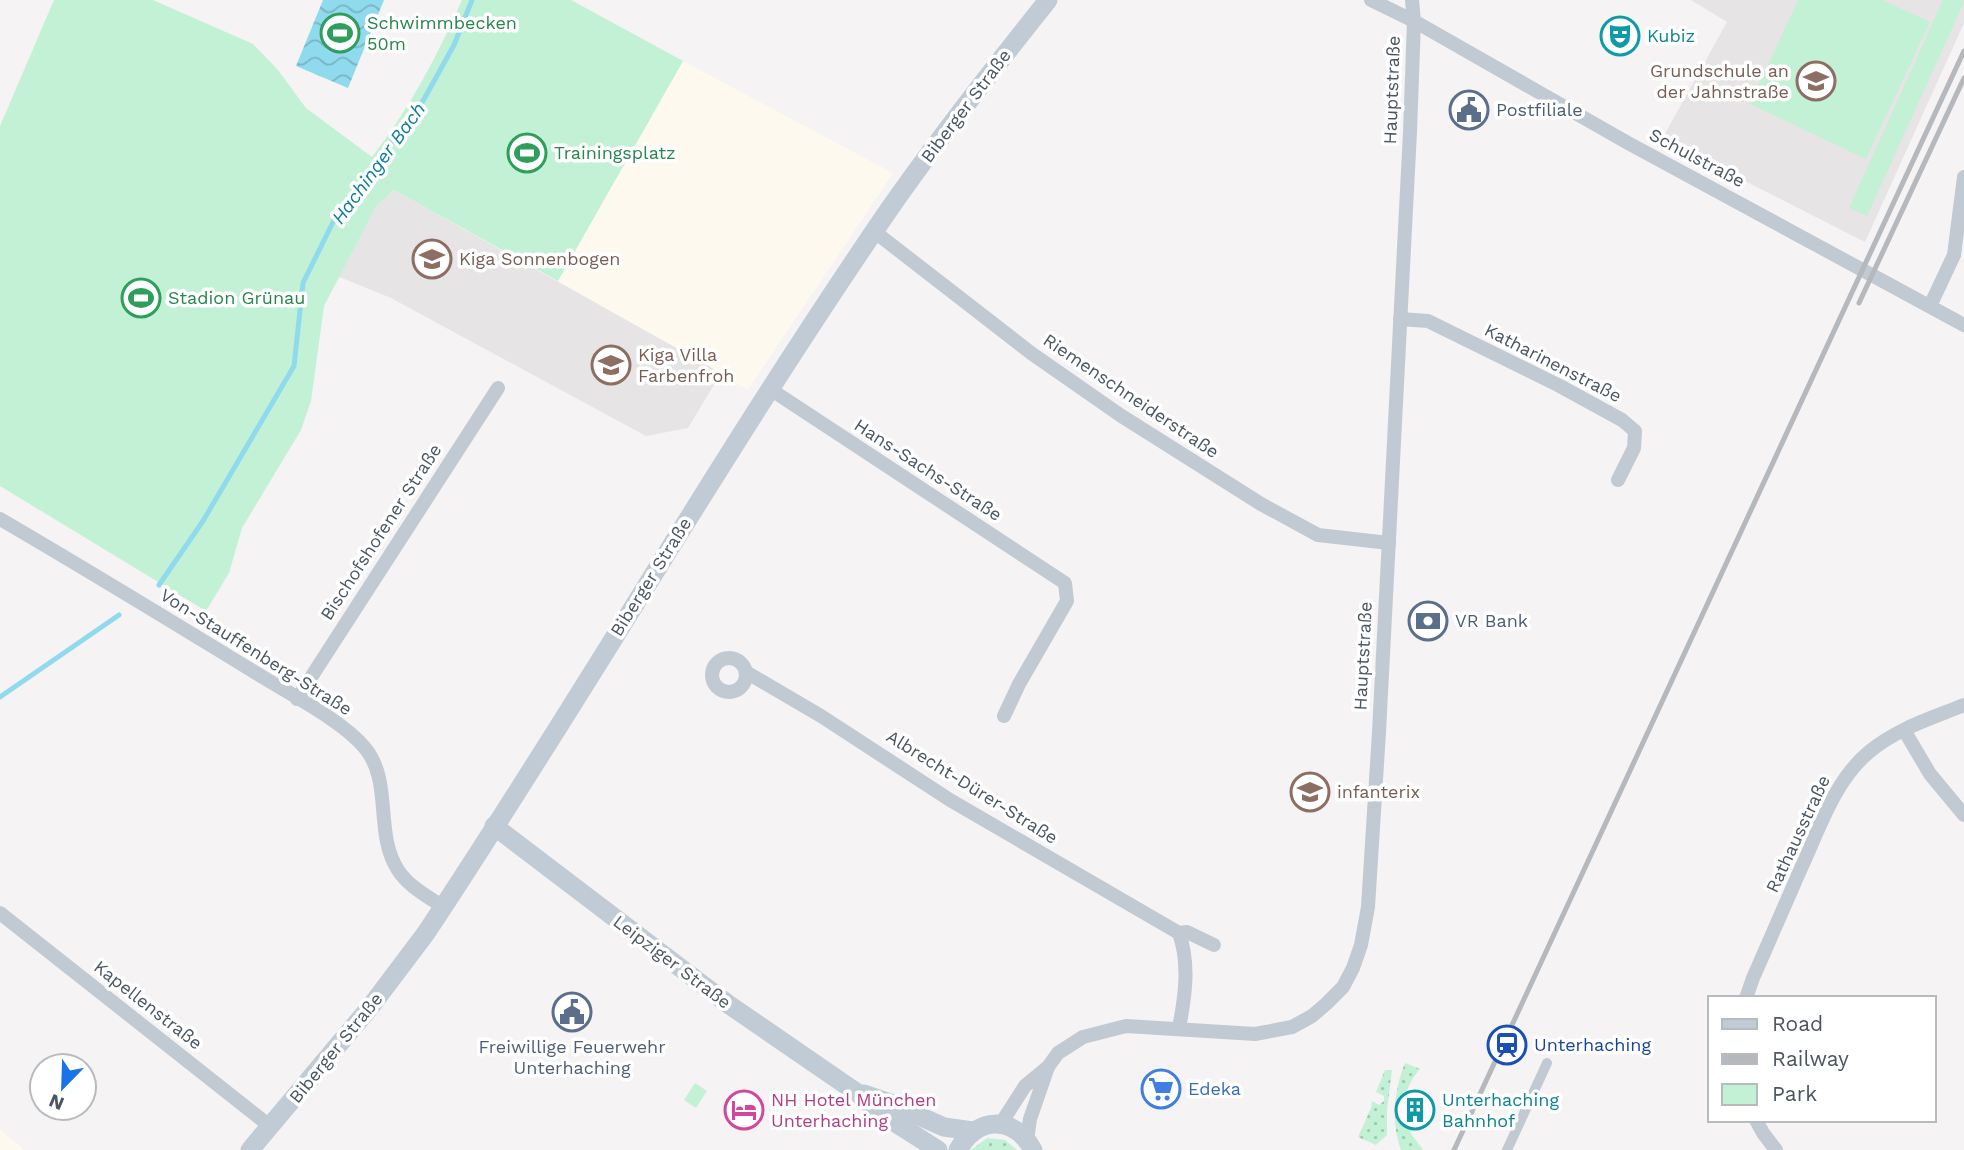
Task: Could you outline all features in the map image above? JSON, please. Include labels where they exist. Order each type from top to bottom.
[{"type":"main road","name":"Biberger Straße","points":[[250,1150],[371,1006],[443,907],[770,389],[874,232],[971,97],[1048,0]]},
{"type":"main road","name":"Leipziger Straße","points":[[494,826],[718,997],[856,1092],[883,1115],[938,1150]]},
{"type":"main road","name":"Leipziger Straße","points":[[856,1092],[890,1102],[944,1127],[972,1131]]},
{"type":"main road","points":[[958,1150],[972,1131],[991,1124],[1018,1131],[1030,1145]]},
{"type":"street","name":"Schulstraße","points":[[1371,0],[1414,21],[1628,143],[1964,325]]},
{"type":"street","name":"Hauptstraße","points":[[1000,1125],[1025,1086],[1048,1067],[1058,1053],[1071,1044],[1102,1031],[1126,1026],[1255,1034],[1292,1027],[1326,1004],[1343,987],[1353,968],[1361,945],[1368,906],[1401,319],[1414,21],[1412,0]]},
{"type":"street","points":[[1930,306],[1954,255],[1964,177]]},
{"type":"street","name":"Riemenschneiderstraße","points":[[874,232],[1003,331],[1120,415],[1286,519],[1318,535],[1389,543]]},
{"type":"street","name":"Katharinenstraße","points":[[1401,319],[1428,321],[1622,420],[1635,431],[1634,448],[1618,480]]},
{"type":"street","name":"Bischofshofener Straße","points":[[298,699],[498,387]]},
{"type":"street","name":"Hans-Sachs-Straße","points":[[770,389],[1065,583],[1067,601],[1019,684],[1004,716]]},
{"type":"street","name":"Von-Stauffenberg-Straße","points":[[0,519],[298,699],[351,735],[366,749],[381,789],[384,836],[393,862],[413,886],[443,907]]},
{"type":"street","name":"Albrecht-Dürer-Straße","points":[[746,672],[821,716],[972,813],[1179,933],[1187,932],[1214,945],[1186,957]]},
{"type":"street","name":"Rathausstraße","points":[[1747,996],[1837,790],[1849,772],[1870,751],[1904,730],[1964,705]]},
{"type":"street","points":[[1904,730],[1930,774],[1964,815]]},
{"type":"street","name":"Kapellenstraße","points":[[0,914],[271,1127]]},
{"type":"street","points":[[1179,933],[1186,957],[1179,1028]]},
{"type":"street","points":[[1507,1150],[1525,1122],[1548,1063]]},
{"type":"street","name":"Hauptstraße","points":[[1030,1145],[1030,1119],[1048,1067]]},
{"type":"street","points":[[1757,1122],[1776,1150]]},
{"type":"shaded area","name":"Grundschule an der Jahnstraße","points":[[1691,0],[1964,0],[1964,23],[1865,242],[1662,139],[1727,22]]},
{"type":"shaded area","points":[[683,61],[893,173],[748,390],[558,281]]},
{"type":"shaded area","points":[[394,190],[721,373],[688,428],[646,436],[391,298],[337,276],[376,206]]},
{"type":"shaded area","points":[[0,1130],[25,1150],[0,1150]]},
{"type":"green space","points":[[54,0],[153,0],[253,44],[278,70],[306,108],[372,157],[422,81],[462,0],[571,0],[683,61],[558,281],[394,190],[376,206],[324,306],[311,401],[301,430],[242,528],[229,573],[206,611],[0,486],[0,126]]},
{"type":"green space","points":[[1798,0],[1882,0],[1930,22],[1866,159],[1750,104]]},
{"type":"green space","points":[[1943,0],[1964,2],[1867,216],[1849,208]]},
{"type":"green space","points":[[1405,1063],[1420,1069],[1410,1083],[1404,1108],[1410,1132],[1423,1150],[1401,1150],[1398,1140],[1395,1106]]},
{"type":"green space","points":[[1385,1070],[1392,1070],[1387,1135],[1376,1145],[1358,1137],[1372,1101],[1379,1105],[1384,1101],[1384,1096],[1376,1092]]},
{"type":"green space","points":[[695,1083],[707,1091],[696,1108],[684,1100]]},
{"type":"green space","points":[[987,1138],[1005,1140],[1017,1150],[971,1150]]},
{"type":"water","name":"Schwimmbecken 50m","points":[[323,0],[384,0],[348,88],[296,66]]},
{"type":"waterway","name":"Hachinger Bach","points":[[159,585],[203,521],[294,366],[303,283],[338,212],[423,101],[454,45],[472,0]]},
{"type":"waterway","name":"Hachinger Bach","points":[[0,697],[119,615]]},
{"type":"railway","points":[[1454,1150],[1964,51]]},
{"type":"railway","points":[[1859,303],[1964,78]]},
{"type":"place","name":"Schwimmbecken 50m","points":[[340,33]]},
{"type":"place","name":"Kubiz","points":[[1620,36]]},
{"type":"place","name":"Grundschule an der Jahnstraße","points":[[1816,81]]},
{"type":"place","name":"Postfiliale","points":[[1469,110]]},
{"type":"place","name":"Trainingsplatz","points":[[527,153]]},
{"type":"place","name":"Kiga Sonnenbogen","points":[[432,259]]},
{"type":"place","name":"Stadion Grünau","points":[[141,298]]},
{"type":"place","name":"Kiga Villa Farbenfroh","points":[[611,365]]},
{"type":"place","name":"VR Bank","points":[[1428,621]]},
{"type":"place","name":"infanterix","points":[[1310,792]]},
{"type":"place","name":"Freiwillige Feuerwehr Unterhaching","points":[[572,1012]]},
{"type":"place","name":"Unterhaching","points":[[1507,1045]]},
{"type":"place","name":"Edeka","points":[[1161,1089]]},
{"type":"place","name":"NH Hotel München Unterhaching","points":[[744,1110]]},
{"type":"place","name":"Unterhaching Bahnhof","points":[[1415,1110]]}]
